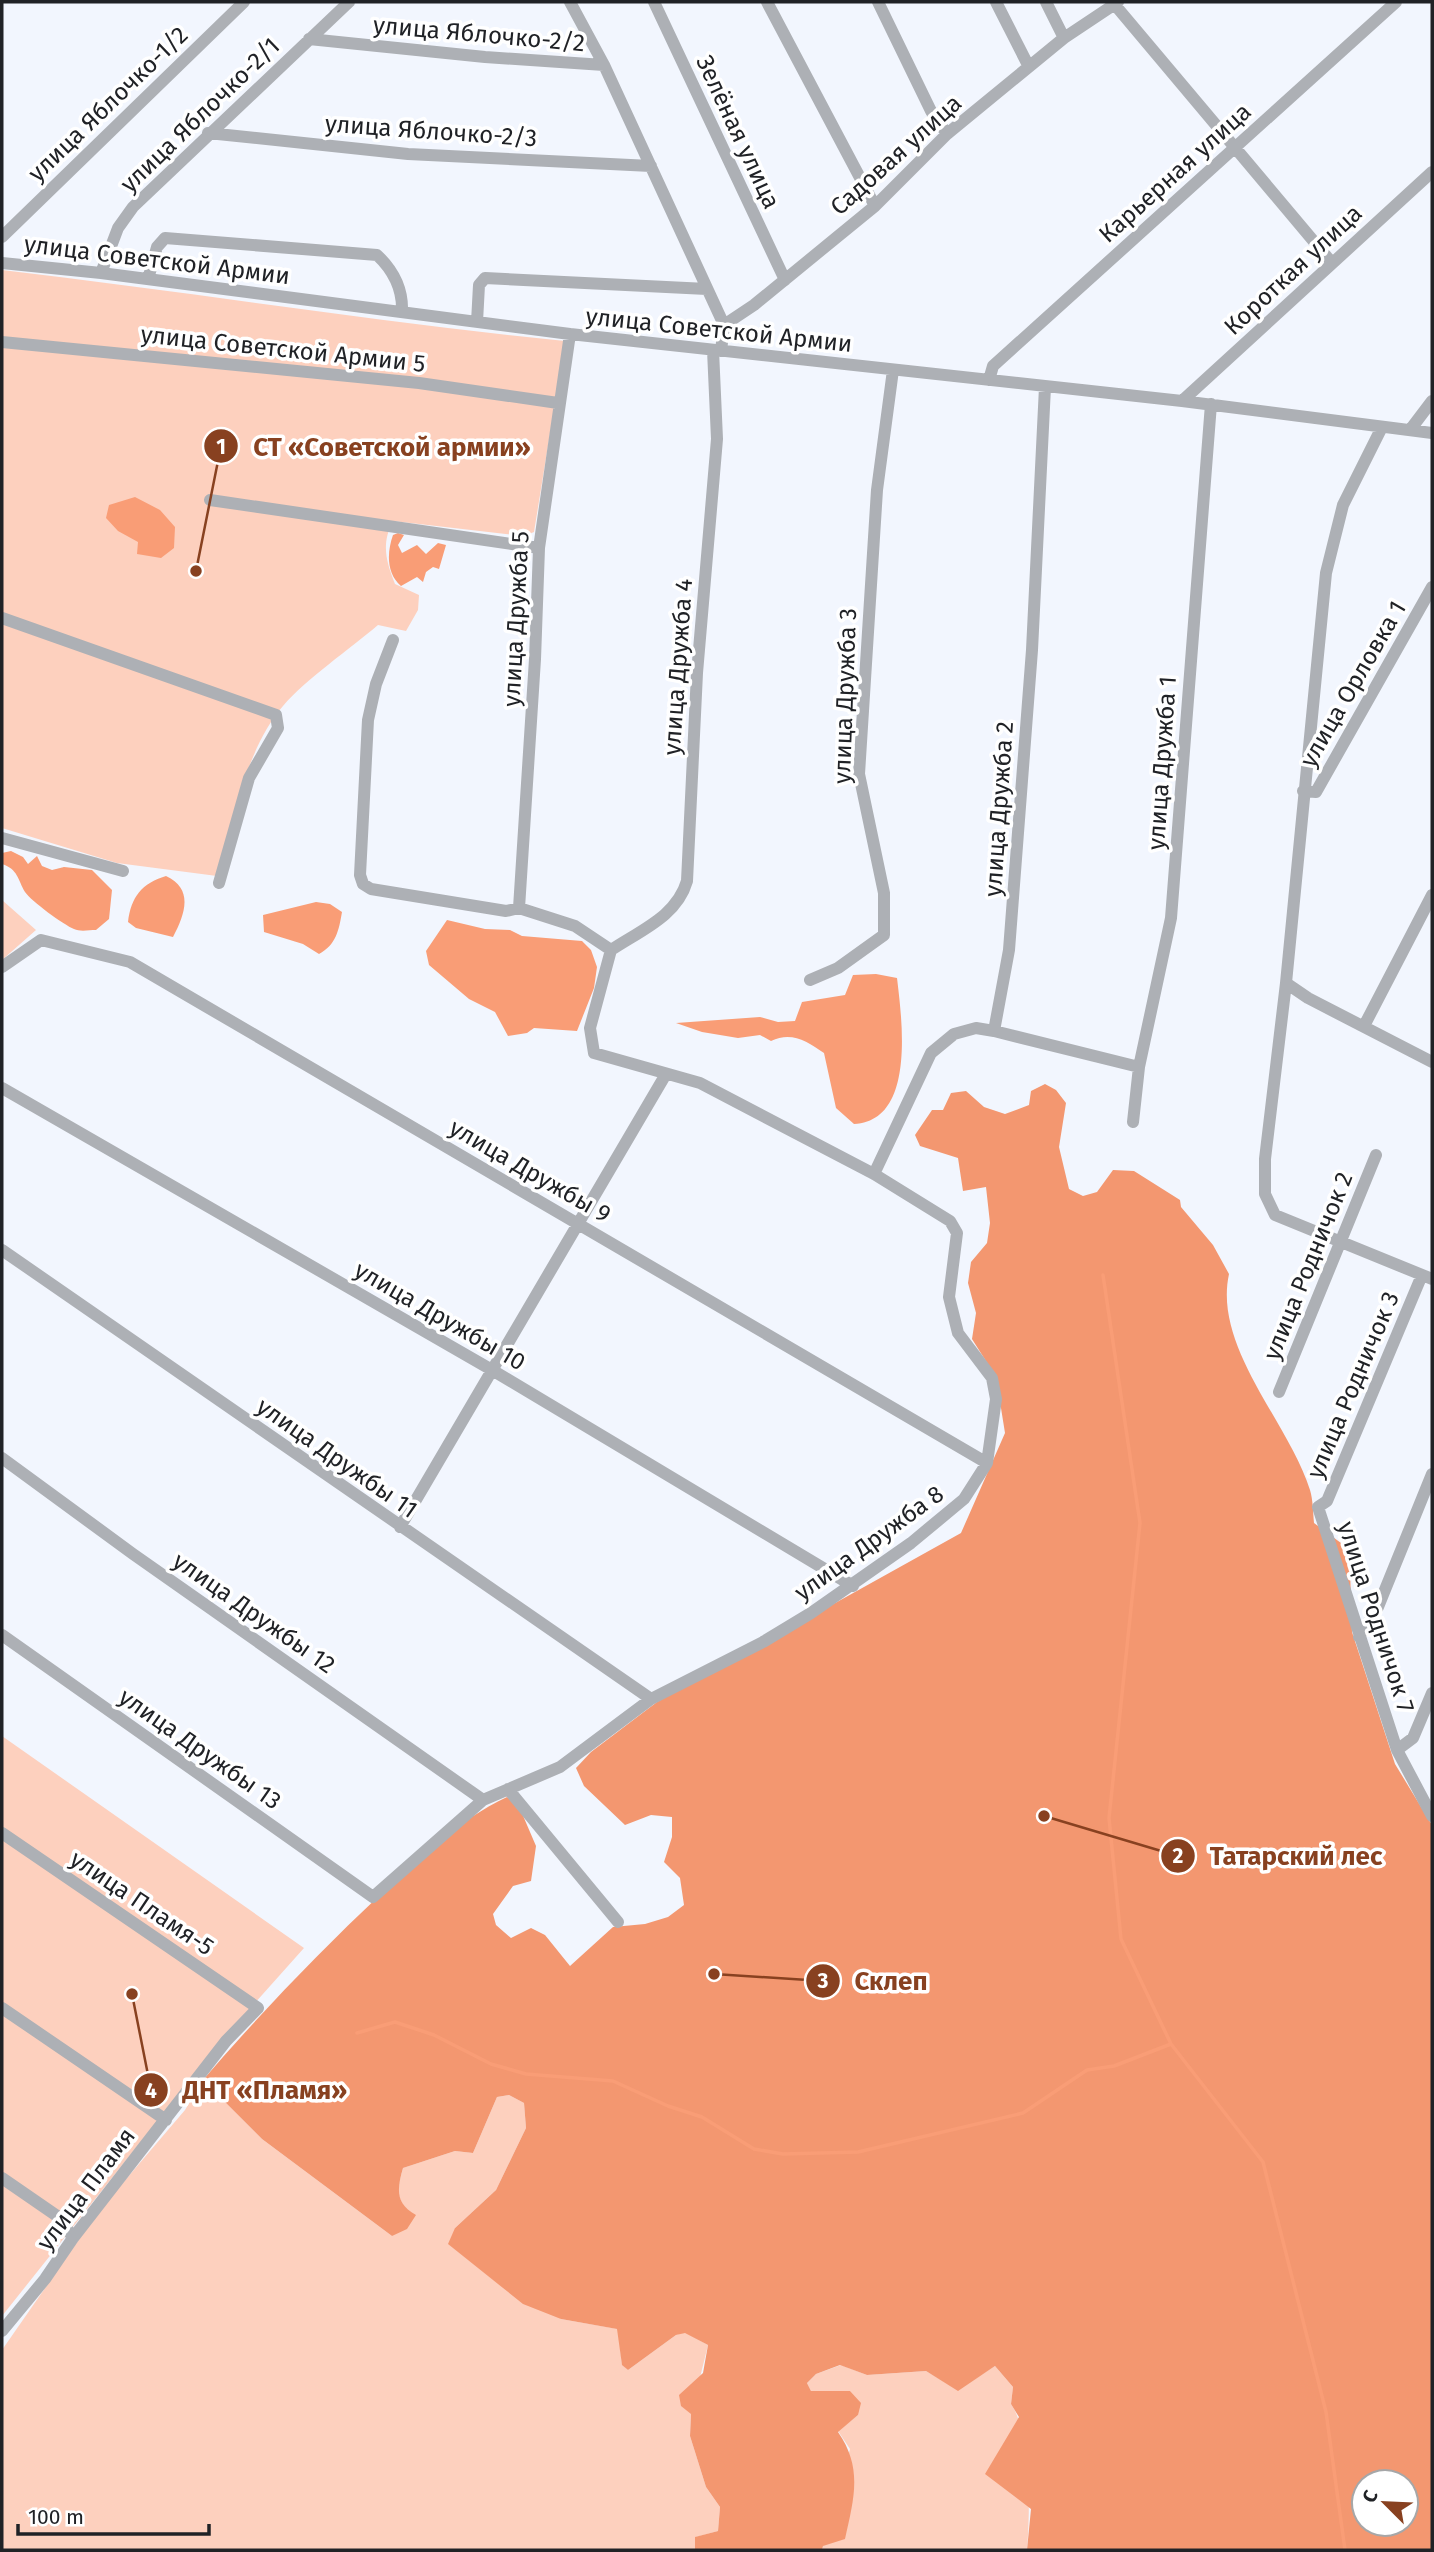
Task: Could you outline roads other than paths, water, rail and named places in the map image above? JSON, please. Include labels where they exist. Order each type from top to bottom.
[{"type":"street","name":"улица Яблочко-1/2","points":[[2,237],[244,2]]},
{"type":"street","name":"улица Яблочко-2/1","points":[[101,273],[118,228],[133,206],[349,2]]},
{"type":"street","points":[[570,2],[604,65],[724,325],[717,350]]},
{"type":"street","name":"Зелёная улица","points":[[654,2],[785,280]]},
{"type":"street","points":[[767,2],[875,206]]},
{"type":"street","points":[[878,2],[931,111],[947,134]]},
{"type":"street","points":[[996,2],[1029,67]]},
{"type":"street","points":[[1046,2],[1064,38]]},
{"type":"street","name":"Карьерная улица","points":[[989,380],[993,366],[1396,2]]},
{"type":"street","points":[[1116,3],[1332,263]]},
{"type":"street","name":"Садовая улица","points":[[724,325],[785,280],[875,206],[947,134],[1064,38],[1116,3]]},
{"type":"street","name":"улица Яблочко-2/2","points":[[309,39],[485,57],[604,65]]},
{"type":"street","name":"улица Яблочко-2/3","points":[[208,133],[408,153],[651,166]]},
{"type":"street","name":"Короткая улица","points":[[1182,401],[1432,172]]},
{"type":"street","points":[[148,279],[157,247],[165,238],[377,255],[386,264],[402,293],[402,313]]},
{"type":"street","name":"улица Советской Армии","points":[[2,263],[101,273],[570,334],[1211,404],[1432,433]]},
{"type":"street","points":[[477,322],[479,285],[485,278],[708,289]]},
{"type":"street","name":"улица Дружба 5","points":[[519,908],[536,659],[539,548],[570,334]]},
{"type":"street","name":"улица Советской Армии 5","points":[[2,342],[419,383],[558,403]]},
{"type":"street","name":"улица Дружба 4","points":[[611,950],[682,900],[687,881],[697,673],[717,439],[717,350]]},
{"type":"street","name":"улица Дружба 3","points":[[810,980],[838,968],[884,935],[884,893],[859,774],[877,490],[892,370]]},
{"type":"street","name":"улица Дружба 2","points":[[994,1031],[1009,950],[1032,650],[1045,387]]},
{"type":"street","points":[[1410,430],[1432,401]]},
{"type":"street","name":"улица Дружба 1","points":[[1133,1122],[1139,1067],[1171,918],[1211,404]]},
{"type":"street","points":[[1382,428],[1343,505],[1326,573],[1286,983],[1265,1159],[1265,1194],[1275,1215],[1427,1277]]},
{"type":"street","points":[[210,500],[539,548]]},
{"type":"street","name":"улица Орловка 1","points":[[1303,791],[1316,792],[1432,587]]},
{"type":"street","points":[[2,618],[224,694],[276,715],[278,728],[249,778],[219,883]]},
{"type":"street","points":[[393,640],[376,684],[368,720],[360,875],[363,884],[371,888],[492,908],[519,908],[575,926],[611,950]]},
{"type":"street","points":[[2,838],[123,871]]},
{"type":"street","points":[[1364,1026],[1432,895]]},
{"type":"street","name":"улица Дружбы 9","points":[[2,967],[41,940],[130,962],[987,1463]]},
{"type":"street","name":"улица Дружба 8","points":[[373,1897],[483,1800],[560,1767],[651,1699],[763,1642],[853,1586],[964,1499],[987,1463],[996,1399],[992,1378],[958,1333],[949,1297],[957,1233],[950,1221],[874,1174],[700,1083],[594,1053],[590,1028],[611,950]]},
{"type":"street","points":[[1286,983],[1308,998],[1432,1062]]},
{"type":"street","points":[[874,1174],[931,1053],[954,1034],[976,1028],[994,1031],[1139,1067]]},
{"type":"street","points":[[400,1527],[666,1074]]},
{"type":"street","name":"улица Дружбы 10","points":[[2,1088],[492,1370],[853,1586]]},
{"type":"street","name":"улица Родничок 2","points":[[1279,1392],[1376,1155]]},
{"type":"street","name":"улица Дружбы 11","points":[[2,1250],[651,1699]]},
{"type":"street","name":"улица Родничок 3","points":[[1318,1507],[1327,1501],[1427,1277]]},
{"type":"street","name":"улица Дружбы 12","points":[[2,1458],[133,1554],[483,1800]]},
{"type":"street","points":[[1359,1637],[1378,1606],[1432,1475]]},
{"type":"street","name":"улица Родничок 7","points":[[1318,1507],[1397,1750],[1432,1816]]},
{"type":"street","name":"улица Дружбы 13","points":[[2,1635],[373,1897]]},
{"type":"street","points":[[1397,1750],[1413,1738],[1432,1693]]},
{"type":"street","points":[[508,1789],[618,1922]]},
{"type":"street","name":"улица Пламя-5","points":[[2,1833],[258,2008]]},
{"type":"street","points":[[2,2008],[166,2120]]},
{"type":"street","name":"улица Пламя","points":[[2,2331],[45,2279],[73,2238],[226,2041],[258,2008]]},
{"type":"street","points":[[2,2178],[60,2218],[73,2238]]},
{"type":"waterway","points":[[1103,1275],[1140,1523],[1109,1818],[1121,1939],[1171,2044]]},
{"type":"waterway","points":[[357,2033],[395,2022],[434,2035],[491,2064],[526,2074],[613,2081],[668,2106],[702,2117],[754,2149],[783,2154],[858,2152],[1023,2113],[1087,2070],[1114,2066],[1171,2044],[1263,2162],[1326,2412],[1345,2550]]},
{"type":"place","name":"СТ «Советской армии»","points":[[196,571]]},
{"type":"place","name":"Татарский лес","points":[[1044,1816]]},
{"type":"place","name":"Склеп","points":[[714,1974]]},
{"type":"place","name":"ДНТ «Пламя»","points":[[132,1994]]}]
